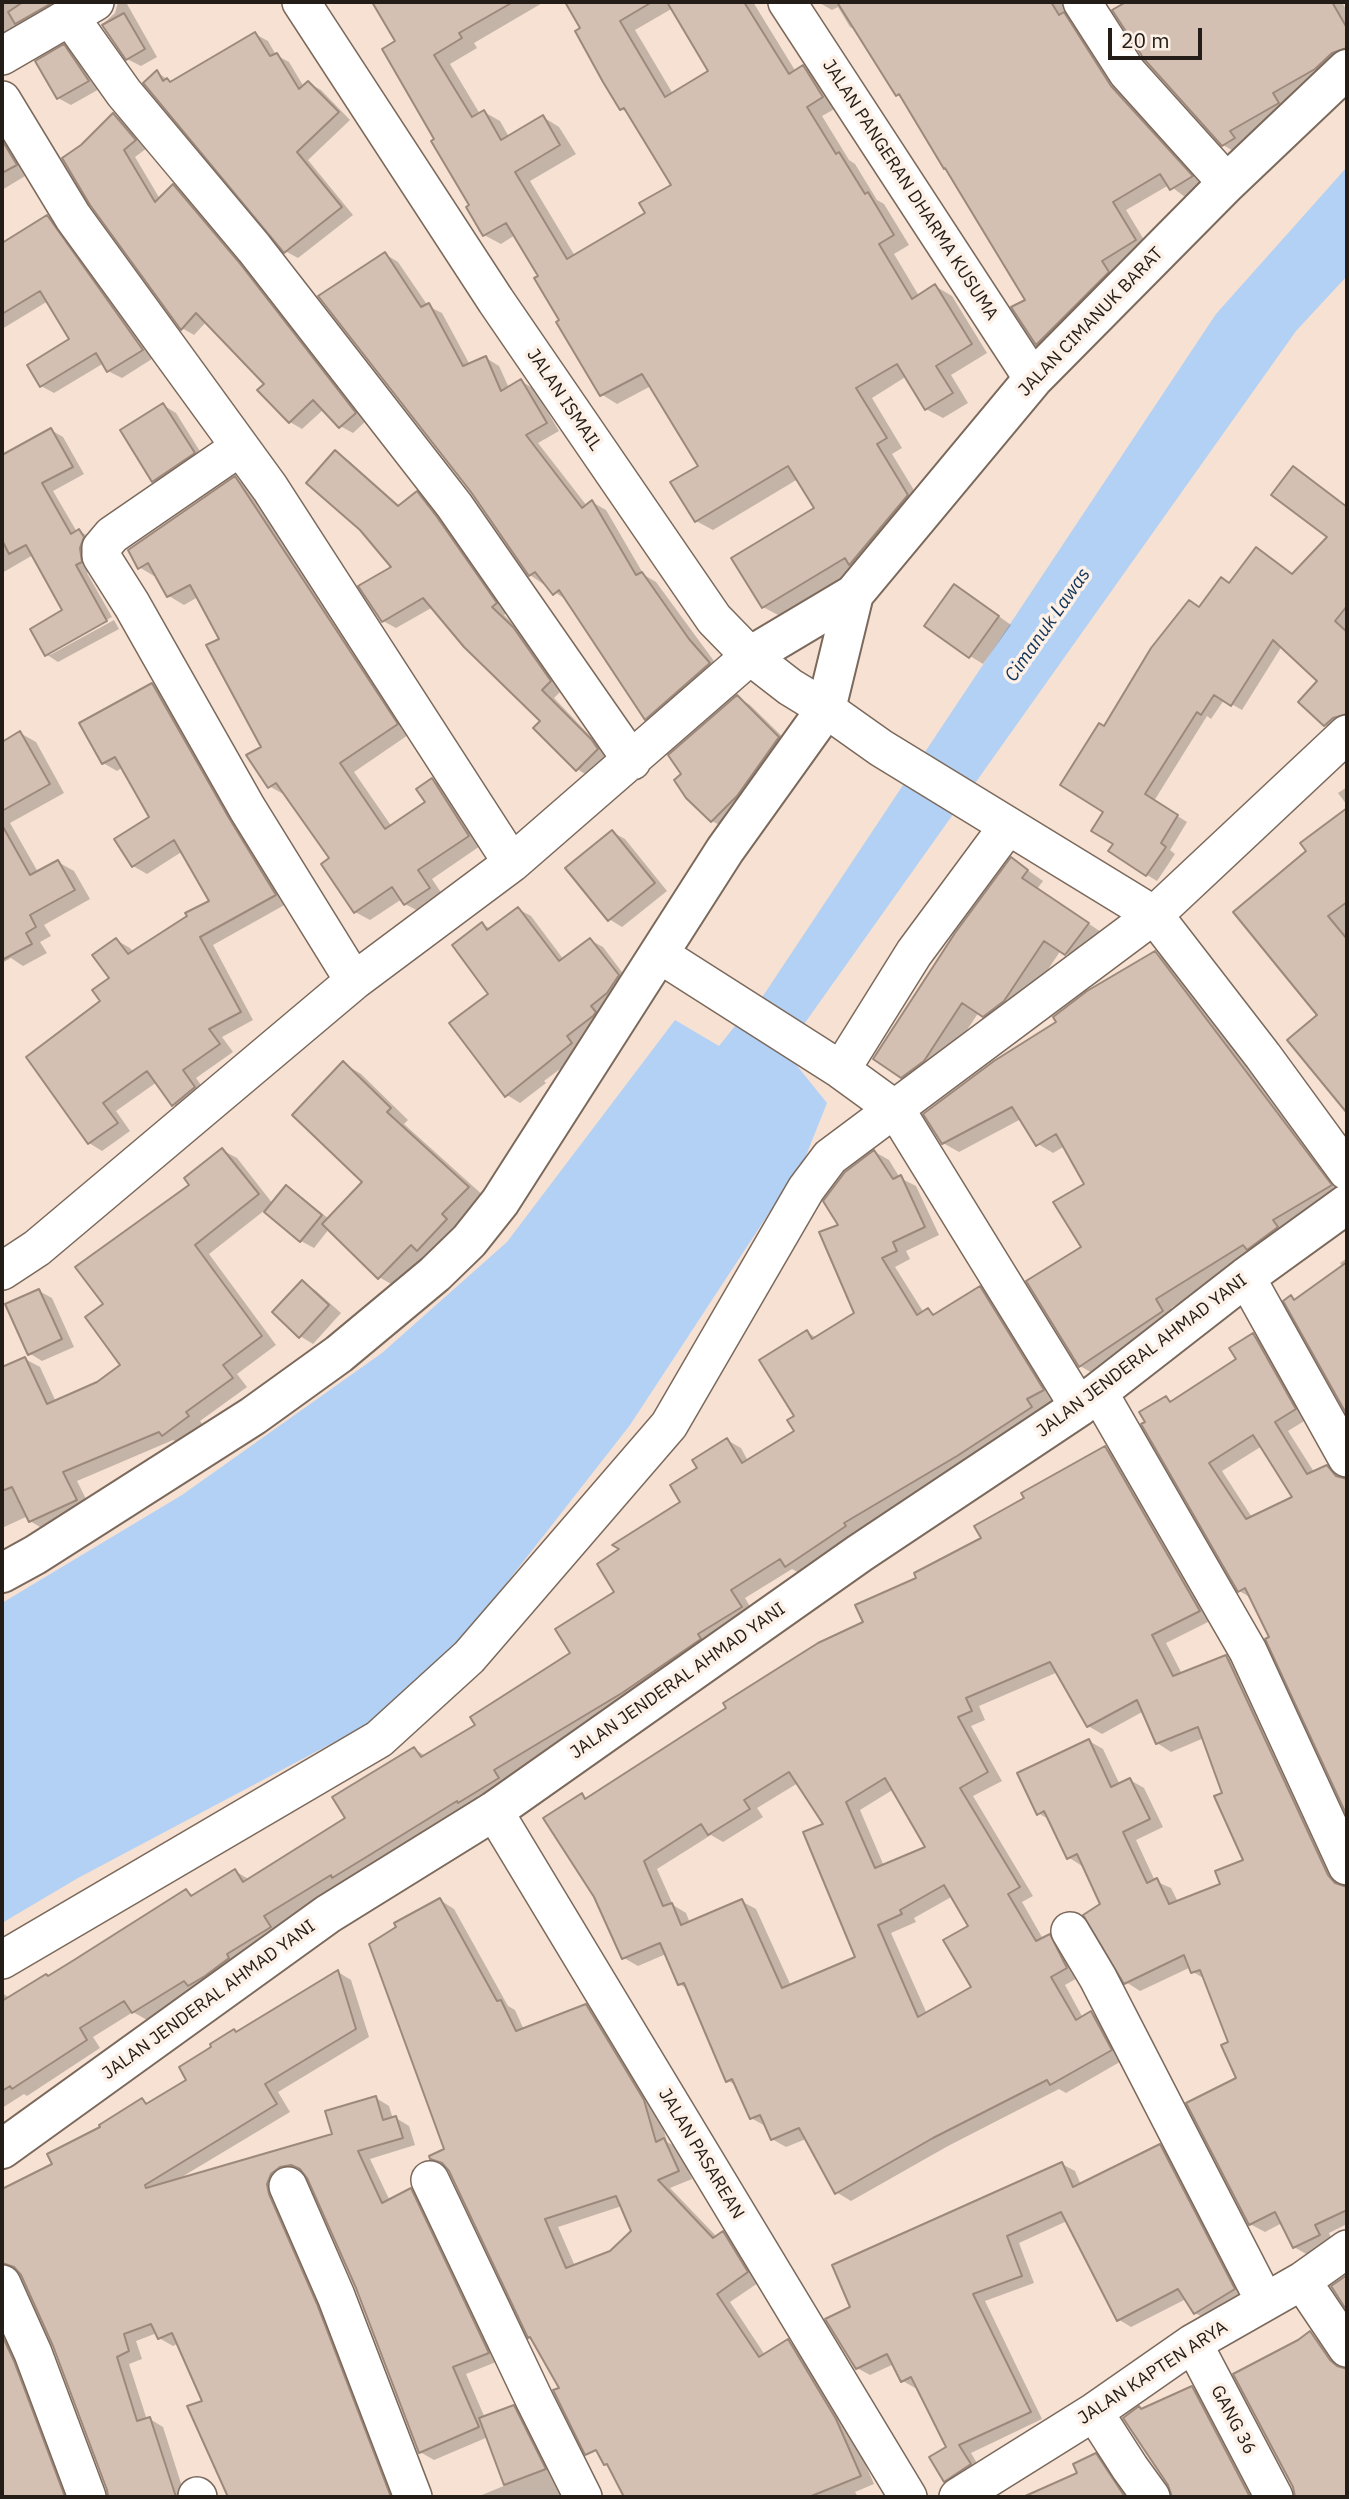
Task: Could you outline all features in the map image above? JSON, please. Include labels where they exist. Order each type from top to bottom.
[{"type":"street","name":"JALAN ISMAIL","points":[[301,2],[496,301],[714,619],[750,656],[790,687],[827,709],[881,748],[1154,915]]},
{"type":"street","name":"JALAN PANGERAN DHARMA KUSUMA","points":[[787,2],[1033,379]]},
{"type":"street","points":[[1082,2],[1126,72],[1227,183]]},
{"type":"street","points":[[2,56],[82,9],[124,93],[254,248],[454,505],[632,761]]},
{"type":"street","name":"JALAN CIMANUK BARAT","points":[[854,594],[1033,379],[1227,183],[1347,69]]},
{"type":"street","points":[[2,100],[73,217],[270,488],[512,863]]},
{"type":"street","points":[[240,447],[112,535],[101,548],[101,556],[132,605],[247,808],[354,981]]},
{"type":"street","points":[[2,1271],[37,1248],[354,981],[512,863],[750,656],[854,594]]},
{"type":"street","points":[[2,1573],[35,1555],[253,1416],[339,1354],[435,1274],[469,1241],[500,1202],[725,850],[827,709],[854,594]]},
{"type":"street","points":[[2,1960],[379,1739],[469,1657],[669,1425],[806,1189],[830,1157],[1154,915],[1347,734]]},
{"type":"street","points":[[826,1062],[914,953],[1000,821]]},
{"type":"street","points":[[1154,915],[1263,1056],[1347,1171]]},
{"type":"street","points":[[659,954],[896,1110],[1089,1400],[1248,1651],[1347,1866]]},
{"type":"street","name":"JALAN JENDERAL AHMAD YANI","points":[[2,2149],[328,1914],[494,1811],[860,1553],[1089,1400],[1246,1277],[1347,1204]]},
{"type":"street","points":[[1246,1277],[1347,1458]]},
{"type":"street","name":"JALAN PASAREAN","points":[[494,1811],[908,2497]]},
{"type":"street","points":[[1070,1931],[1098,1978],[1265,2302]]},
{"type":"street","points":[[430,2180],[583,2497]]},
{"type":"street","points":[[288,2186],[336,2296],[413,2497]]},
{"type":"street","name":"JALAN KAPTEN ARYA","points":[[958,2497],[1094,2412],[1192,2343],[1302,2281],[1347,2249]]},
{"type":"street","points":[[1302,2281],[1347,2348]]},
{"type":"street","points":[[2,2284],[33,2353],[87,2497]]},
{"type":"street","name":"GANG 36","points":[[1192,2343],[1274,2497]]},
{"type":"street","points":[[1094,2412],[1152,2497]]},
{"type":"water","name":"Cimanuk Lawas","points":[[1347,167],[1347,276],[1296,331],[785,1051],[827,1103],[805,1158],[630,1425],[462,1640],[374,1721],[78,1878],[2,1923],[2,1603],[182,1495],[382,1353],[507,1242],[675,1020],[719,1046],[739,1021],[745,1023],[1216,314]]},
{"type":"building","points":[[23,2],[50,4],[15,24],[8,12]]},
{"type":"building","points":[[372,2],[513,2],[459,33],[462,38],[434,55],[472,117],[484,110],[501,140],[543,115],[560,145],[515,172],[567,259],[645,213],[639,203],[671,185],[624,108],[620,110],[603,82],[575,31],[580,28],[565,2],[652,2],[620,21],[665,97],[708,71],[667,2],[744,2],[789,74],[803,65],[823,97],[807,107],[836,154],[839,152],[865,194],[868,192],[894,235],[879,244],[912,299],[935,284],[972,344],[936,366],[953,393],[925,410],[897,364],[856,388],[887,438],[877,444],[908,495],[849,565],[845,558],[762,608],[731,558],[814,508],[788,466],[695,522],[670,482],[698,466],[642,374],[600,396],[556,322],[559,320],[534,278],[538,276],[506,223],[483,236],[466,207],[469,205],[431,141],[434,139],[382,49],[395,41]]},
{"type":"building","points":[[837,2],[1051,2],[1059,15],[1064,12],[1111,86],[1193,176],[1170,190],[1160,174],[1113,202],[1136,240],[1102,261],[1109,272],[1036,345],[1011,307],[1025,300],[899,94],[896,96]]},
{"type":"building","points":[[1126,2],[1332,2],[1347,28],[1347,48],[1332,53],[1315,69],[1273,93],[1279,103],[1230,131],[1235,138],[1222,146],[1144,59],[1112,10]]},
{"type":"building","points":[[124,13],[145,49],[126,60],[102,25]]},
{"type":"building","points":[[255,32],[270,56],[277,53],[299,89],[308,81],[339,112],[297,152],[342,207],[284,253],[143,83],[157,70],[163,81],[167,78],[170,82]]},
{"type":"building","points":[[64,44],[89,81],[57,99],[35,61]]},
{"type":"building","points":[[113,113],[136,140],[124,150],[155,202],[173,184],[238,261],[356,413],[339,428],[313,400],[289,423],[257,390],[264,384],[196,313],[181,330],[90,205],[62,158],[81,145]]},
{"type":"building","points":[[2,140],[17,165],[2,173]]},
{"type":"building","points":[[47,215],[143,350],[107,372],[96,353],[40,387],[27,365],[69,339],[40,291],[2,314],[2,243]]},
{"type":"building","points":[[385,252],[421,307],[429,303],[463,366],[486,356],[501,391],[521,379],[547,423],[526,435],[582,508],[592,500],[636,575],[642,572],[689,639],[710,663],[645,720],[559,590],[553,595],[535,572],[529,576],[471,492],[318,296]]},
{"type":"building","points":[[163,403],[195,453],[152,482],[120,430]]},
{"type":"building","points":[[51,428],[73,467],[42,483],[71,534],[79,529],[84,537],[80,548],[82,562],[76,565],[107,621],[45,656],[30,629],[62,610],[26,545],[9,554],[2,540],[2,455]]},
{"type":"building","points":[[335,450],[398,506],[417,491],[437,517],[497,603],[492,607],[513,627],[551,681],[542,690],[598,749],[576,771],[533,728],[540,721],[464,647],[423,598],[382,622],[358,586],[391,567],[360,530],[306,483]]},
{"type":"building","points":[[1293,466],[1347,507],[1347,606],[1335,621],[1347,632],[1347,714],[1333,718],[1324,726],[1298,702],[1317,681],[1273,640],[1231,706],[1214,695],[1201,715],[1197,712],[1145,794],[1178,815],[1161,843],[1166,847],[1146,876],[1108,851],[1113,844],[1091,831],[1103,812],[1060,785],[1099,723],[1104,726],[1151,648],[1189,600],[1199,607],[1221,577],[1229,583],[1256,547],[1292,574],[1327,537],[1271,495]]},
{"type":"building","points":[[235,476],[398,724],[340,763],[385,829],[425,802],[416,789],[432,778],[469,836],[418,870],[430,888],[404,905],[392,887],[354,913],[321,864],[329,858],[276,783],[268,788],[246,755],[261,747],[206,645],[219,639],[190,585],[167,597],[148,563],[138,569],[128,550]]},
{"type":"building","points":[[954,584],[999,616],[969,658],[924,626]]},
{"type":"building","points":[[152,683],[276,895],[200,937],[241,1012],[209,1029],[220,1044],[183,1070],[195,1087],[172,1106],[147,1071],[103,1103],[118,1123],[88,1144],[26,1057],[100,1001],[92,990],[109,978],[92,955],[116,938],[128,954],[187,916],[185,913],[209,901],[174,840],[132,867],[114,839],[149,817],[115,757],[102,764],[79,723]]},
{"type":"building","points":[[737,695],[779,737],[737,796],[711,822],[686,798],[674,780],[681,774],[668,755]]},
{"type":"building","points":[[20,731],[50,784],[2,811],[2,742]]},
{"type":"building","points":[[1347,808],[1347,902],[1328,916],[1347,939],[1347,1113],[1287,1040],[1317,1015],[1233,912],[1306,851],[1300,843]]},
{"type":"building","points":[[2,825],[30,875],[58,860],[75,890],[30,915],[36,927],[26,933],[32,944],[2,960]]},
{"type":"building","points":[[612,830],[655,883],[608,921],[565,868]]},
{"type":"building","points":[[1011,857],[1028,870],[1022,878],[1089,923],[1065,955],[1044,941],[1004,1001],[983,1017],[962,1003],[924,1061],[901,1078],[873,1059],[955,933]]},
{"type":"building","points":[[518,907],[559,961],[590,938],[619,975],[607,993],[591,1006],[596,1012],[593,1016],[567,1036],[572,1043],[505,1097],[449,1023],[488,994],[452,945],[482,922],[487,930]]},
{"type":"building","points":[[1155,951],[1332,1185],[1273,1220],[1278,1227],[1247,1250],[1243,1245],[1156,1299],[1163,1311],[1079,1367],[1026,1281],[1081,1247],[1053,1202],[1084,1184],[1056,1134],[1036,1146],[1012,1107],[942,1144],[923,1114],[994,1061],[1056,1022],[1053,1017],[1087,991]]},
{"type":"building","points":[[343,1061],[391,1108],[387,1112],[469,1187],[442,1214],[447,1219],[417,1251],[411,1245],[378,1279],[322,1224],[362,1182],[292,1115]]},
{"type":"building","points":[[222,1148],[259,1194],[195,1245],[262,1336],[223,1365],[233,1378],[186,1412],[189,1416],[162,1436],[159,1432],[63,1472],[77,1500],[29,1522],[12,1487],[2,1491],[2,1367],[25,1357],[47,1404],[97,1382],[120,1365],[85,1317],[103,1304],[75,1267],[189,1185],[184,1178]]},
{"type":"building","points":[[874,1150],[893,1179],[901,1175],[925,1227],[893,1242],[897,1251],[882,1258],[917,1315],[928,1308],[933,1315],[980,1286],[1044,1390],[1027,1399],[1032,1407],[957,1456],[844,1523],[846,1526],[785,1567],[780,1559],[731,1590],[742,1607],[698,1634],[701,1639],[622,1693],[494,1770],[499,1778],[264,1916],[271,1927],[227,1954],[229,1958],[205,1976],[188,1986],[184,1981],[132,2013],[124,2001],[80,2028],[87,2040],[12,2089],[10,2086],[2,2091],[2,2001],[46,1974],[48,1976],[186,1889],[191,1896],[235,1869],[243,1882],[345,1818],[332,1797],[414,1747],[421,1757],[475,1725],[470,1717],[570,1653],[555,1629],[614,1592],[597,1564],[619,1549],[612,1545],[680,1502],[670,1485],[697,1468],[692,1460],[727,1438],[742,1463],[794,1431],[787,1420],[794,1416],[759,1360],[807,1330],[812,1339],[854,1313],[819,1232],[838,1225],[823,1201],[845,1172]]},
{"type":"building","points":[[286,1185],[322,1215],[300,1242],[264,1212]]},
{"type":"building","points":[[1347,1262],[1347,1415],[1283,1301],[1291,1295],[1294,1300]]},
{"type":"building","points":[[302,1280],[329,1305],[299,1338],[272,1312]]},
{"type":"building","points":[[39,1289],[62,1339],[28,1355],[5,1304]]},
{"type":"building","points":[[1253,1333],[1296,1409],[1275,1422],[1307,1474],[1327,1465],[1336,1476],[1347,1479],[1347,1816],[1265,1639],[1269,1637],[1245,1588],[1238,1592],[1141,1424],[1145,1422],[1139,1412],[1166,1396],[1170,1402],[1236,1359],[1229,1348]],"holes":[[[1253,1435],[1292,1497],[1246,1519],[1209,1463]]]},
{"type":"building","points":[[1105,1446],[1200,1611],[1152,1635],[1173,1676],[1226,1655],[1328,1875],[1335,1883],[1347,1887],[1347,2210],[1315,2225],[1320,2235],[1293,2248],[1275,2212],[1249,2225],[1186,2103],[1236,2078],[1221,2045],[1228,2042],[1200,1970],[1191,1973],[1184,1955],[1124,1984],[1083,1915],[1100,1904],[1077,1854],[1067,1859],[1044,1811],[1037,1815],[1017,1773],[1089,1739],[1111,1787],[1130,1778],[1150,1819],[1123,1832],[1147,1883],[1157,1878],[1169,1904],[1220,1884],[1215,1871],[1243,1860],[1214,1796],[1222,1793],[1198,1727],[1156,1744],[1137,1700],[1087,1727],[1050,1662],[966,1698],[972,1711],[958,1717],[988,1772],[960,1788],[1020,1887],[1008,1894],[1036,1941],[1050,1934],[1067,1968],[1051,1977],[1076,2020],[1091,2011],[1112,2050],[1050,2085],[1047,2080],[933,2138],[835,2194],[799,2128],[771,2140],[760,2115],[750,2119],[732,2079],[726,2082],[684,1983],[678,1985],[660,1943],[622,1959],[594,1897],[543,1818],[582,1793],[585,1799],[726,1708],[723,1703],[818,1643],[863,1622],[855,1605],[916,1578],[914,1573],[981,1538],[974,1526],[1024,1498],[1021,1493]],"holes":[[[789,1772],[823,1824],[803,1832],[855,1957],[782,1988],[742,1899],[681,1925],[672,1903],[663,1906],[644,1861],[701,1824],[708,1835],[750,1809],[744,1800]],[[885,1778],[925,1847],[875,1868],[846,1802]],[[944,1885],[968,1926],[943,1940],[971,1987],[918,2017],[878,1925],[902,1914],[900,1910]]]},
{"type":"building","points":[[440,1898],[497,2001],[501,2000],[516,2031],[586,2004],[644,2100],[656,2142],[664,2138],[679,2171],[658,2180],[713,2238],[723,2231],[748,2272],[717,2294],[759,2357],[788,2339],[836,2419],[861,2476],[809,2497],[624,2497],[607,2464],[604,2465],[596,2450],[585,2455],[553,2390],[559,2388],[530,2337],[528,2338],[449,2171],[442,2163],[430,2159],[429,2156],[444,2149],[369,1944],[396,1927],[394,1923]],"holes":[[[616,2196],[631,2231],[610,2251],[566,2268],[545,2219]]]},
{"type":"building","points":[[338,1970],[356,2029],[265,2084],[277,2104],[145,2185],[146,2188],[332,2134],[325,2111],[376,2096],[383,2120],[396,2116],[403,2138],[358,2151],[382,2203],[411,2188],[489,2353],[453,2367],[479,2427],[419,2453],[356,2288],[307,2178],[300,2169],[291,2165],[280,2167],[271,2174],[267,2184],[269,2194],[317,2304],[391,2497],[228,2497],[187,2406],[202,2401],[172,2333],[158,2339],[151,2324],[124,2334],[129,2351],[117,2357],[137,2421],[150,2417],[176,2497],[108,2497],[53,2346],[21,2275],[14,2267],[2,2263],[2,2189],[52,2164],[47,2154],[100,2127],[99,2125],[142,2098],[146,2104],[186,2080],[179,2067],[211,2047],[210,2044],[234,2029],[236,2032]]},
{"type":"building","points":[[1160,2144],[1235,2289],[1194,2314],[1178,2289],[1117,2321],[1061,2212],[1007,2236],[1022,2276],[973,2294],[1031,2412],[959,2445],[971,2464],[944,2482],[929,2457],[946,2447],[911,2377],[901,2382],[887,2354],[856,2369],[825,2319],[850,2307],[832,2265],[1062,2162],[1073,2187]]},
{"type":"building","points":[[1347,2275],[1347,2311],[1331,2286]]},
{"type":"building","points":[[1310,2331],[1330,2360],[1347,2369],[1347,2497],[1295,2497],[1293,2487],[1233,2374]]},
{"type":"building","points":[[2,2335],[14,2361],[65,2497],[2,2497]]},
{"type":"building","points":[[1192,2386],[1250,2497],[1172,2497],[1168,2485],[1123,2418],[1139,2406],[1141,2409]]},
{"type":"building","points":[[514,2405],[546,2469],[504,2485],[479,2418]]},
{"type":"building","points":[[1096,2453],[1125,2497],[1023,2497],[1077,2473],[1073,2464]]}]
